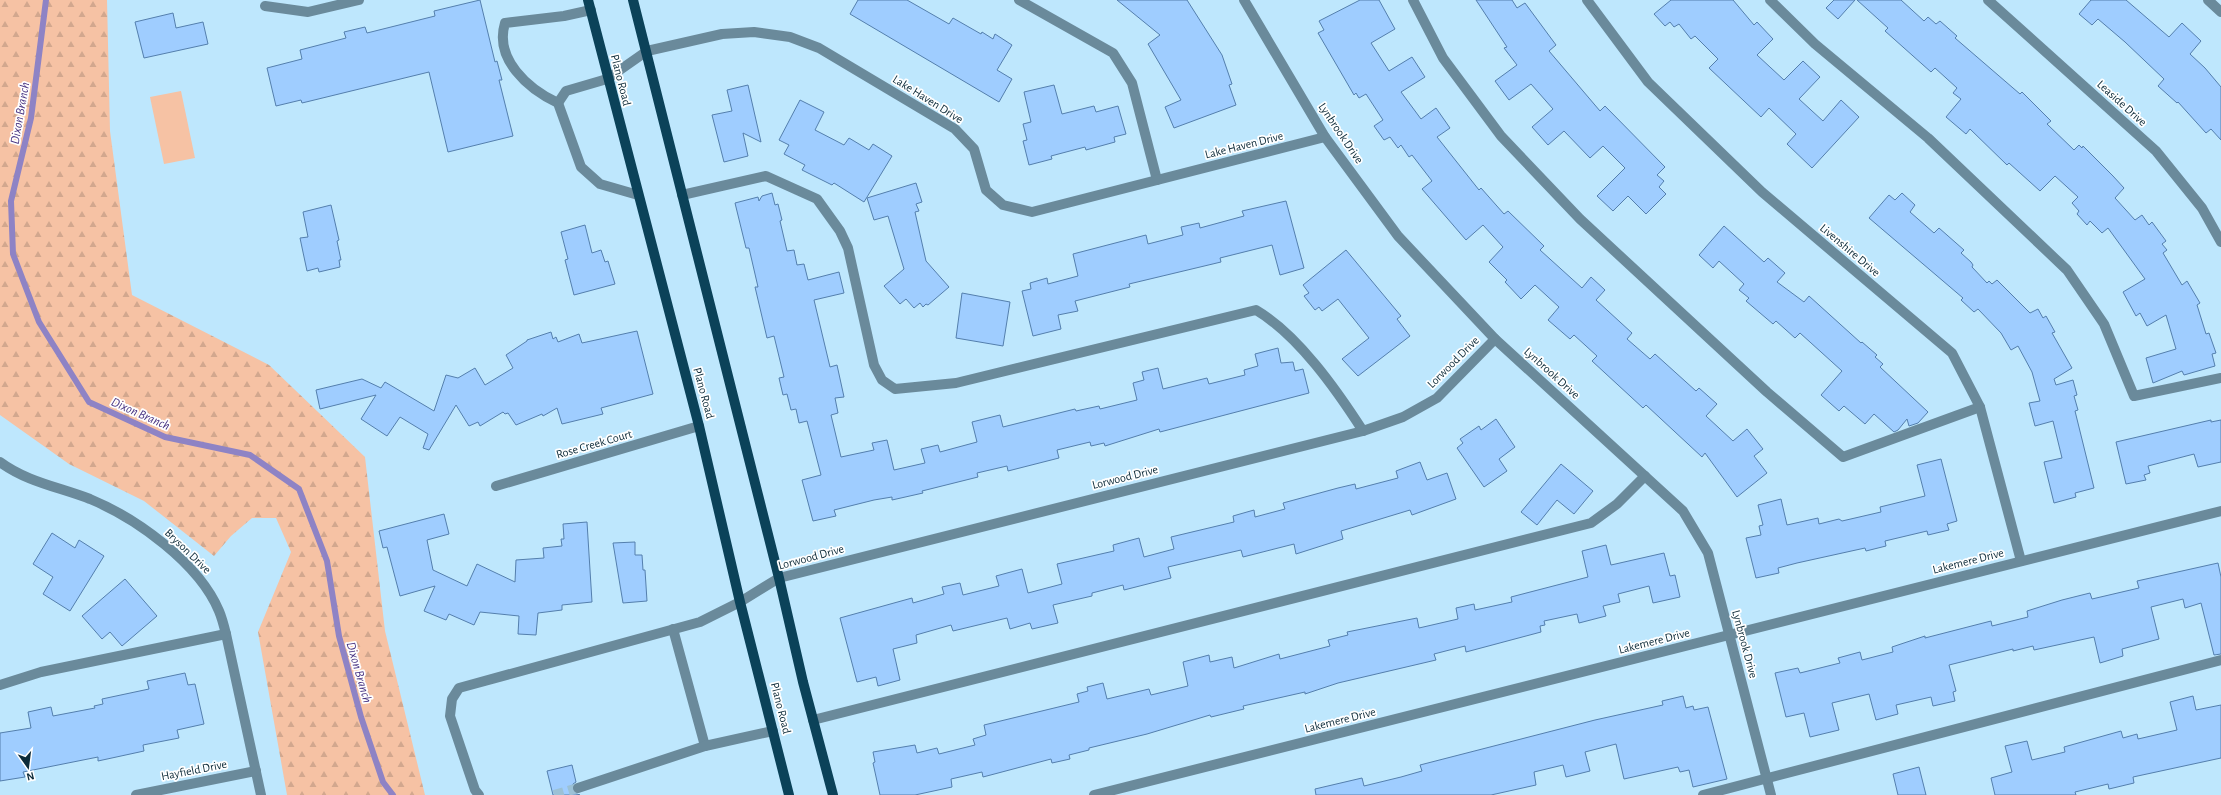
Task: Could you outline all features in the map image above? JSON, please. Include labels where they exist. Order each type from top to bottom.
[{"type":"main road","points":[[633,0],[779,578],[813,720],[834,795]]},
{"type":"main road","name":"Plano Road","points":[[590,5],[607,79],[700,426],[740,602],[789,795]]},
{"type":"street","points":[[265,6],[308,12],[359,0]]},
{"type":"street","points":[[1019,0],[1113,53],[1132,83],[1157,180]]},
{"type":"street","name":"Lynbrook Drive","points":[[1244,0],[1325,137],[1398,236],[1495,339],[1683,510],[1708,553],[1771,795]]},
{"type":"street","points":[[1412,0],[1442,58],[1501,136],[1580,219],[1762,386],[1843,457],[1980,407]]},
{"type":"street","name":"Livenshire Drive","points":[[1587,0],[1648,82],[1688,121],[1762,192],[1952,353],[1980,407],[2021,561]]},
{"type":"street","points":[[1770,0],[1816,44],[1928,138],[2067,270],[2104,324],[2134,396],[2221,378]]},
{"type":"street","name":"Leaside Drive","points":[[1988,0],[2156,151],[2202,208],[2221,242]]},
{"type":"street","points":[[2208,0],[2221,12]]},
{"type":"street","points":[[590,5],[564,16],[505,23],[502,35],[509,60],[525,83],[542,96],[558,103],[582,168],[600,184],[638,195]]},
{"type":"street","name":"Lake Haven Drive","points":[[558,103],[566,91],[607,79],[646,51],[722,34],[754,32],[790,37],[819,48],[955,129],[974,149],[986,190],[1002,205],[1032,212],[1325,137]]},
{"type":"street","points":[[682,195],[766,176],[817,199],[840,231],[848,248],[874,365],[882,380],[895,389],[956,383],[1256,310],[1287,332],[1344,402],[1362,431]]},
{"type":"street","name":"Lorwood Drive","points":[[479,795],[475,790],[450,716],[452,699],[459,688],[700,622],[740,602],[779,578],[1362,431],[1403,417],[1437,398],[1495,339]]},
{"type":"street","name":"Rose Creek Court","points":[[496,486],[700,426]]},
{"type":"street","name":"Bryson Drive","points":[[0,462],[28,478],[90,500],[119,514],[152,535],[180,559],[203,584],[219,610],[226,634],[261,795]]},
{"type":"street","points":[[813,720],[1591,523],[1617,504],[1645,476]]},
{"type":"street","name":"Lakemere Drive","points":[[1094,795],[2221,511]]},
{"type":"street","points":[[673,629],[705,746]]},
{"type":"street","points":[[0,685],[41,672],[226,634]]},
{"type":"street","points":[[1703,795],[2221,660]]},
{"type":"street","points":[[578,788],[705,746],[773,731]]},
{"type":"street","name":"Hayfield Drive","points":[[136,795],[256,771]]},
{"type":"green space","points":[[0,0],[107,0],[110,131],[132,295],[269,365],[365,457],[385,631],[425,795],[287,795],[258,632],[291,552],[276,518],[252,518],[231,536],[214,556],[144,501],[69,464],[0,415]]},
{"type":"green space","points":[[181,91],[195,158],[164,164],[150,97]]},
{"type":"building","points":[[480,0],[495,62],[497,61],[502,80],[499,80],[513,136],[448,152],[429,72],[302,103],[301,100],[276,106],[267,68],[302,59],[300,50],[346,38],[344,32],[365,27],[367,33],[435,16],[434,11]]},
{"type":"building","points":[[858,0],[907,0],[949,24],[953,18],[993,39],[995,34],[1012,45],[997,70],[1012,79],[999,102],[850,14]]},
{"type":"building","points":[[1117,0],[1187,0],[1222,55],[1232,84],[1229,85],[1236,105],[1174,128],[1165,107],[1181,100],[1148,44],[1160,35]]},
{"type":"building","points":[[1360,0],[1379,0],[1395,29],[1371,43],[1389,71],[1412,57],[1425,77],[1401,92],[1421,119],[1436,108],[1450,128],[1437,137],[1479,190],[1481,188],[1504,214],[1508,211],[1544,246],[1540,250],[1582,288],[1591,277],[1605,290],[1596,300],[1632,333],[1627,339],[1650,359],[1655,354],[1696,391],[1699,388],[1717,404],[1706,416],[1733,441],[1747,429],[1763,449],[1754,456],[1767,473],[1737,497],[1705,453],[1702,457],[1646,405],[1643,408],[1592,361],[1597,356],[1574,335],[1570,339],[1548,320],[1559,307],[1535,285],[1521,299],[1505,282],[1507,280],[1489,262],[1503,247],[1483,225],[1466,240],[1422,189],[1432,181],[1412,155],[1409,157],[1401,145],[1398,148],[1390,137],[1384,140],[1374,126],[1383,120],[1366,94],[1359,98],[1356,93],[1354,95],[1318,33],[1324,30],[1319,21]]},
{"type":"building","points":[[1476,0],[1512,0],[1517,8],[1525,3],[1556,45],[1549,51],[1600,111],[1605,106],[1665,167],[1657,175],[1664,181],[1659,187],[1666,194],[1646,214],[1628,196],[1613,211],[1597,196],[1625,168],[1603,146],[1590,158],[1564,131],[1548,145],[1532,127],[1553,109],[1531,84],[1509,100],[1495,81],[1517,65],[1504,48],[1507,47]]},
{"type":"building","points":[[1671,0],[1733,0],[1754,25],[1757,22],[1773,39],[1757,55],[1784,80],[1803,61],[1820,77],[1799,99],[1823,121],[1841,100],[1859,117],[1812,168],[1787,144],[1796,134],[1769,108],[1761,117],[1709,68],[1718,59],[1695,36],[1691,39],[1679,24],[1674,27],[1670,22],[1665,26],[1654,14]]},
{"type":"building","points":[[1834,0],[1855,0],[1838,19],[1826,8]]},
{"type":"building","points":[[1857,0],[1901,0],[1924,21],[1928,17],[1936,24],[1940,21],[1957,36],[1955,38],[2020,94],[2022,92],[2051,121],[2047,124],[2074,150],[2079,145],[2082,148],[2083,146],[2113,176],[2124,188],[2115,198],[2135,220],[2142,215],[2149,225],[2152,222],[2166,241],[2162,244],[2167,250],[2163,253],[2182,285],[2187,281],[2200,303],[2197,305],[2206,334],[2209,333],[2216,353],[2212,354],[2215,366],[2184,375],[2182,371],[2153,383],[2146,358],[2176,349],[2166,315],[2147,326],[2140,313],[2136,316],[2123,292],[2145,279],[2108,228],[2102,233],[2090,221],[2087,225],[2077,214],[2079,211],[2072,203],[2078,197],[2055,176],[2040,191],[2009,163],[2007,165],[1970,129],[1966,134],[1946,117],[1961,99],[1953,93],[1957,88],[1935,68],[1931,72],[1885,31],[1888,28]]},
{"type":"building","points":[[2091,0],[2126,0],[2169,37],[2182,23],[2201,41],[2190,54],[2205,68],[2221,87],[2221,140],[2211,129],[2206,133],[2178,102],[2177,103],[2158,86],[2164,79],[2125,42],[2098,19],[2092,25],[2079,14]]},
{"type":"building","points":[[173,13],[176,28],[203,22],[208,44],[144,58],[135,22]]},
{"type":"building","points":[[748,85],[761,142],[743,133],[748,156],[724,162],[712,115],[732,111],[727,90]]},
{"type":"building","points":[[1054,85],[1062,114],[1094,106],[1096,112],[1118,106],[1126,134],[1114,137],[1115,142],[1086,150],[1085,147],[1051,156],[1052,159],[1029,165],[1023,141],[1027,140],[1023,124],[1031,122],[1024,92]]},
{"type":"building","points":[[800,100],[824,112],[815,130],[844,145],[849,138],[869,150],[873,144],[892,156],[864,202],[834,183],[832,185],[802,170],[805,165],[784,154],[789,145],[779,140]]},
{"type":"building","points":[[916,183],[922,202],[916,204],[919,211],[915,212],[926,261],[949,287],[928,305],[926,304],[923,307],[920,303],[914,308],[906,299],[900,304],[884,286],[904,269],[888,216],[874,220],[867,198]]},
{"type":"building","points":[[772,193],[775,205],[778,204],[782,220],[780,221],[787,251],[794,250],[797,265],[804,264],[808,280],[839,272],[844,293],[814,300],[830,367],[837,365],[844,397],[835,398],[838,413],[831,415],[841,457],[874,450],[872,443],[887,440],[894,470],[925,463],[921,449],[938,445],[940,452],[977,442],[972,422],[1000,415],[1003,427],[1075,409],[1076,411],[1099,406],[1100,409],[1137,400],[1133,383],[1144,380],[1142,372],[1158,368],[1163,389],[1207,378],[1209,384],[1245,375],[1244,370],[1258,366],[1255,354],[1278,348],[1281,363],[1293,362],[1295,371],[1303,369],[1309,393],[1160,432],[1159,429],[1105,446],[1104,443],[1091,446],[1090,442],[1057,450],[1059,458],[1008,471],[1007,466],[977,473],[978,477],[922,491],[923,493],[892,500],[892,497],[874,500],[834,510],[836,516],[813,521],[802,480],[821,475],[807,421],[799,423],[796,409],[791,410],[787,394],[783,395],[779,378],[784,377],[774,336],[767,338],[755,287],[758,287],[749,248],[746,248],[735,203],[758,197],[759,201],[762,196]]},
{"type":"building","points":[[1902,193],[1915,205],[1910,212],[1934,233],[1939,228],[1964,250],[1961,253],[1971,262],[1973,265],[1972,267],[1987,283],[1989,281],[1992,284],[1997,280],[2030,313],[2038,309],[2043,318],[2046,316],[2055,332],[2052,333],[2072,368],[2054,379],[2056,385],[2073,380],[2077,395],[2074,396],[2078,410],[2075,411],[2094,488],[2075,493],[2076,497],[2054,503],[2044,462],[2062,458],[2053,421],[2035,426],[2029,403],[2040,401],[2032,372],[2018,346],[2011,350],[2001,333],[1978,309],[1974,312],[1961,300],[1963,298],[1869,218],[1889,195],[1895,200]]},
{"type":"building","points":[[1286,201],[1304,268],[1280,275],[1272,245],[1220,258],[1221,262],[1129,284],[1130,287],[1075,301],[1078,311],[1058,315],[1061,329],[1033,336],[1022,291],[1031,289],[1030,283],[1047,278],[1048,284],[1078,276],[1073,254],[1146,235],[1148,244],[1183,235],[1181,227],[1199,223],[1200,228],[1244,216],[1242,211]]},
{"type":"building","points":[[331,205],[339,240],[337,241],[341,260],[339,260],[340,267],[319,272],[318,268],[307,271],[300,238],[308,237],[303,212]]},
{"type":"building","points":[[585,225],[592,253],[601,250],[605,262],[608,261],[615,284],[574,295],[565,260],[568,259],[561,232]]},
{"type":"building","points":[[1724,226],[1764,262],[1768,258],[1785,273],[1777,282],[1804,302],[1809,296],[1861,343],[1862,342],[1877,355],[1875,357],[1883,364],[1880,367],[1928,412],[1918,423],[1909,426],[1907,419],[1898,430],[1894,432],[1874,414],[1865,424],[1844,406],[1839,411],[1821,395],[1842,371],[1800,333],[1795,338],[1776,321],[1773,324],[1746,301],[1749,298],[1739,290],[1744,284],[1719,261],[1713,268],[1699,255]]},
{"type":"building","points":[[1346,250],[1401,316],[1397,319],[1410,336],[1358,376],[1342,359],[1369,338],[1338,299],[1322,311],[1319,307],[1315,310],[1304,296],[1309,293],[1303,285]]},
{"type":"building","points":[[962,293],[1010,302],[1003,346],[956,338]]},
{"type":"building","points":[[637,331],[653,394],[601,408],[603,414],[562,424],[557,408],[543,416],[542,414],[516,425],[508,413],[505,414],[503,412],[480,426],[478,422],[469,426],[456,405],[429,450],[423,448],[428,434],[400,417],[387,436],[361,419],[376,395],[320,409],[316,390],[362,379],[381,388],[385,382],[434,411],[446,375],[458,378],[475,368],[485,385],[513,368],[506,355],[527,340],[551,332],[553,339],[556,337],[558,342],[579,334],[582,343]]},
{"type":"building","points":[[1496,419],[1515,447],[1499,459],[1507,471],[1484,487],[1457,448],[1463,443],[1460,439],[1479,426],[1481,430]]},
{"type":"building","points":[[2211,420],[2211,422],[2221,420],[2221,462],[2198,467],[2194,454],[2148,466],[2150,473],[2144,475],[2146,480],[2126,484],[2116,442]]},
{"type":"building","points":[[1941,459],[1957,521],[1947,524],[1949,530],[1928,535],[1927,531],[1885,541],[1886,546],[1866,551],[1865,548],[1797,563],[1778,568],[1779,573],[1756,578],[1746,538],[1761,535],[1759,526],[1763,525],[1758,505],[1781,499],[1787,525],[1818,518],[1819,524],[1839,519],[1842,521],[1881,512],[1880,507],[1925,496],[1917,465]]},
{"type":"building","points":[[1420,462],[1427,480],[1447,473],[1456,499],[1412,515],[1410,510],[1341,531],[1343,539],[1296,554],[1294,544],[1243,557],[1241,550],[1168,567],[1171,578],[1124,590],[1123,585],[1092,593],[1092,596],[1053,605],[1058,623],[1032,629],[1030,623],[1010,629],[1007,618],[953,631],[951,625],[916,635],[917,643],[893,649],[900,680],[878,686],[876,677],[857,682],[840,618],[912,598],[913,603],[944,594],[942,587],[960,583],[963,595],[999,586],[996,576],[1022,569],[1028,593],[1062,584],[1057,564],[1114,551],[1113,545],[1139,538],[1144,557],[1174,549],[1171,537],[1234,522],[1233,516],[1254,510],[1255,517],[1285,509],[1283,503],[1338,488],[1355,484],[1356,489],[1398,478],[1396,471]]},
{"type":"building","points":[[1561,464],[1593,491],[1574,514],[1557,500],[1537,525],[1521,512]]},
{"type":"building","points":[[444,514],[449,534],[427,540],[433,570],[467,586],[477,564],[515,582],[516,560],[544,558],[543,548],[562,546],[561,539],[564,539],[563,524],[587,522],[592,602],[562,605],[562,610],[538,613],[536,635],[518,634],[519,616],[480,612],[474,625],[449,614],[446,620],[424,611],[435,586],[400,596],[387,547],[383,548],[379,531]]},
{"type":"building","points":[[52,533],[75,548],[79,540],[104,556],[70,611],[43,594],[53,577],[33,564]]},
{"type":"building","points":[[635,542],[635,555],[642,555],[643,570],[645,570],[647,601],[623,603],[613,543]]},
{"type":"building","points":[[1606,545],[1611,565],[1664,553],[1670,576],[1675,575],[1680,597],[1653,603],[1649,586],[1618,594],[1620,602],[1603,606],[1606,616],[1579,623],[1577,614],[1544,621],[1545,625],[1540,626],[1541,632],[1466,652],[1465,646],[1434,654],[1436,660],[1338,683],[1305,694],[1305,692],[1243,706],[1244,709],[1211,717],[1210,715],[1147,734],[1089,748],[1089,750],[1069,755],[1070,759],[1052,763],[1051,759],[983,777],[982,772],[951,779],[952,787],[915,795],[880,795],[873,763],[875,762],[873,752],[915,745],[917,753],[937,748],[939,754],[975,745],[973,739],[986,735],[984,725],[1079,702],[1077,694],[1088,691],[1087,687],[1103,683],[1107,699],[1149,689],[1151,695],[1188,686],[1183,662],[1209,655],[1210,662],[1232,657],[1234,668],[1279,654],[1280,659],[1330,646],[1328,640],[1348,635],[1347,632],[1417,618],[1419,628],[1458,619],[1456,608],[1474,604],[1475,610],[1512,602],[1511,597],[1588,577],[1582,551]]},
{"type":"building","points":[[2218,563],[2221,577],[2221,654],[2214,655],[2201,603],[2185,608],[2183,599],[2151,607],[2159,639],[2122,649],[2123,656],[2100,663],[2094,637],[2034,650],[2033,646],[2013,651],[2013,649],[1949,665],[1956,691],[1953,692],[1955,701],[1933,706],[1931,697],[1896,705],[1898,714],[1876,720],[1869,694],[1832,703],[1839,730],[1810,737],[1804,713],[1786,717],[1775,673],[1798,668],[1800,673],[1840,663],[1838,658],[1860,652],[1862,660],[1893,652],[1892,647],[1925,636],[1925,638],[1991,621],[1992,626],[2028,617],[2027,611],[2062,600],[2090,593],[2092,599],[2139,588],[2137,581]]},
{"type":"building","points":[[125,579],[157,616],[122,646],[110,632],[102,639],[82,616]]},
{"type":"building","points":[[185,673],[188,685],[195,684],[204,724],[177,730],[179,738],[143,745],[144,751],[98,761],[98,757],[23,772],[25,777],[0,781],[0,733],[31,728],[28,712],[51,707],[53,716],[95,708],[94,706],[103,704],[102,699],[149,689],[147,681]]},
{"type":"building","points":[[1683,696],[1686,708],[1693,706],[1694,710],[1708,707],[1727,779],[1693,787],[1689,770],[1680,772],[1678,767],[1624,779],[1616,744],[1585,752],[1590,771],[1566,777],[1563,765],[1534,772],[1536,785],[1491,795],[1316,795],[1315,789],[1362,778],[1364,786],[1401,777],[1422,771],[1420,765],[1595,720],[1663,705],[1662,701]]},
{"type":"building","points":[[2193,696],[2196,710],[2221,705],[2221,758],[2133,777],[2134,783],[2109,789],[2108,784],[2075,792],[2076,795],[1995,795],[1991,778],[2012,772],[2005,746],[2027,741],[2032,760],[2065,752],[2064,747],[2121,731],[2123,738],[2137,734],[2138,739],[2177,730],[2170,702]]},
{"type":"building","points":[[572,765],[576,782],[573,784],[572,790],[574,793],[580,795],[553,795],[547,771]]},
{"type":"building","points":[[1919,767],[1926,795],[1898,795],[1893,774]]},
{"type":"waterway","name":"Dixon Branch","points":[[46,0],[31,118],[11,201],[13,254],[39,322],[89,402],[165,437],[250,455],[299,489],[327,561],[339,636],[361,717],[383,782],[393,795]]},
{"type":"tunnel","points":[[554,795],[578,788]]}]
